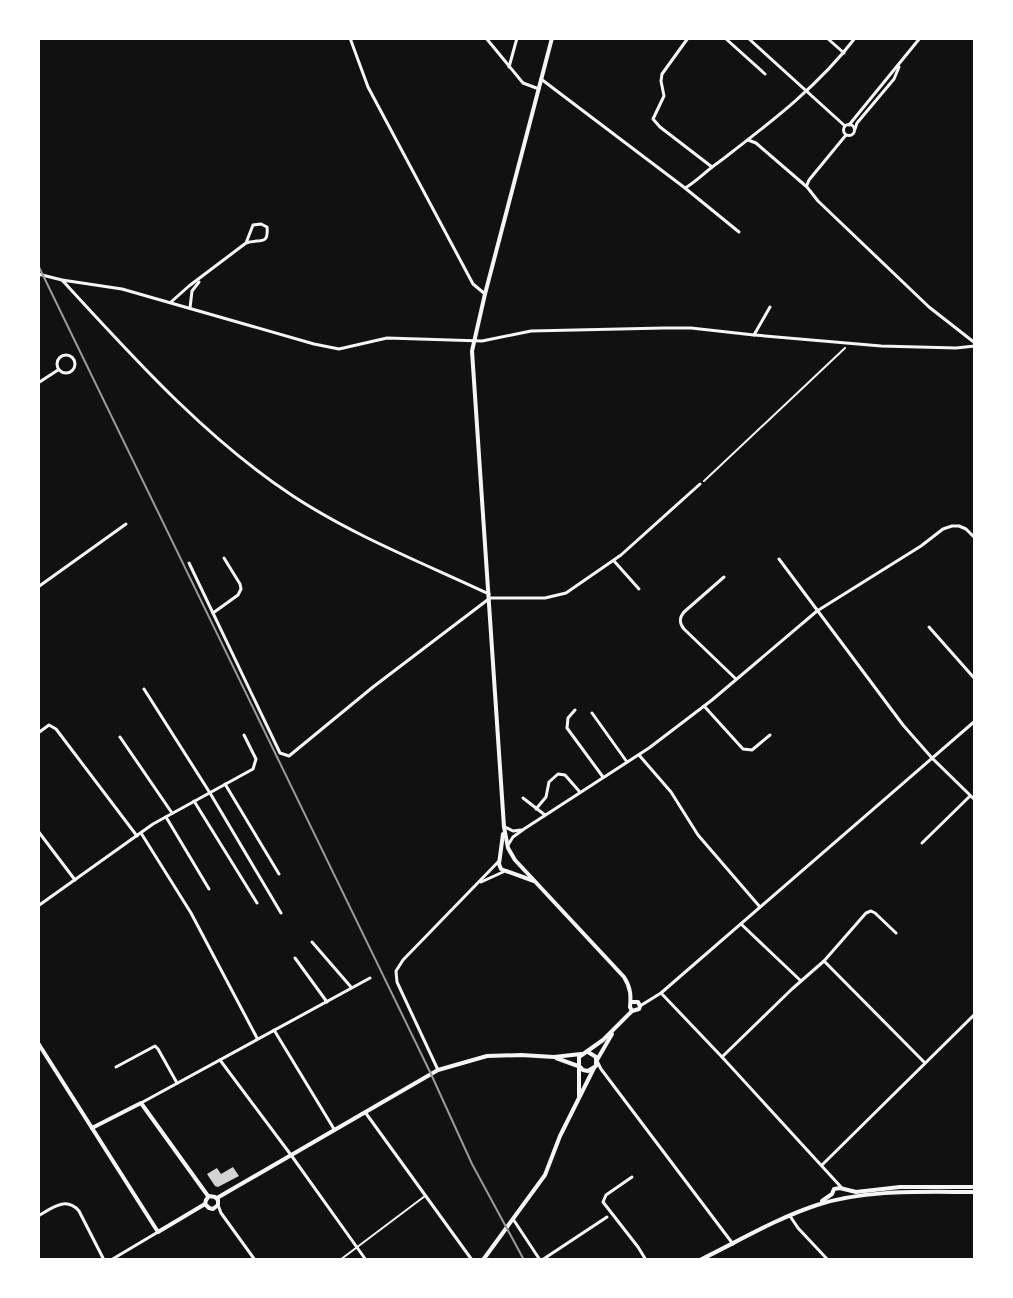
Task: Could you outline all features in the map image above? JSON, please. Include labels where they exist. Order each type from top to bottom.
[{"type":"street","points":[[350,38],[368,87],[473,284],[485,294]]},
{"type":"street","points":[[486,38],[523,83],[539,89]]},
{"type":"street","points":[[509,67],[517,38]]},
{"type":"street","points":[[552,38],[474,341],[473,376],[506,830],[514,858],[624,977],[630,990],[632,1002],[629,1005],[632,1011]]},
{"type":"street","points":[[688,38],[662,74],[664,96],[653,119],[712,167]]},
{"type":"street","points":[[725,38],[765,74]]},
{"type":"street","points":[[748,38],[847,126],[855,129]]},
{"type":"street","points":[[827,38],[844,53]]},
{"type":"street","points":[[685,188],[806,91],[855,38]]},
{"type":"street","points":[[846,135],[844,131],[847,126],[920,38]]},
{"type":"street","points":[[807,187],[809,180],[846,135],[853,134],[857,123],[894,79],[903,60]]},
{"type":"street","points":[[541,79],[739,232]]},
{"type":"street","points":[[748,140],[756,143],[807,187],[929,307],[975,344]]},
{"type":"street","points":[[171,302],[246,243],[266,238],[267,227],[253,225],[246,243]]},
{"type":"street","points":[[38,274],[114,286],[332,349],[387,338],[474,341],[531,331],[664,328],[849,343],[956,348],[975,344]]},
{"type":"street","points":[[190,308],[192,291],[201,278]]},
{"type":"street","points":[[62,280],[145,371],[213,433],[282,488],[348,527],[490,596],[545,598],[559,595],[614,561],[700,484]]},
{"type":"street","points":[[754,335],[770,307]]},
{"type":"street","points":[[67,355],[74,360],[74,369],[70,372],[59,369],[58,363],[62,357],[67,355]]},
{"type":"street","points":[[38,383],[59,369]]},
{"type":"street","points":[[38,587],[126,524]]},
{"type":"street","points":[[508,845],[515,835],[639,755],[704,706],[817,611],[946,528],[961,526],[975,538]]},
{"type":"street","points":[[213,613],[238,595],[241,589],[224,558]]},
{"type":"street","points":[[779,559],[903,725],[975,800]]},
{"type":"street","points":[[614,561],[639,589]]},
{"type":"street","points":[[189,563],[280,753],[285,756],[290,756],[490,596]]},
{"type":"street","points":[[724,577],[683,613],[680,623],[736,679]]},
{"type":"street","points":[[929,627],[975,679]]},
{"type":"street","points":[[144,689],[281,913]]},
{"type":"street","points":[[704,706],[743,749],[752,750],[770,735]]},
{"type":"street","points":[[575,710],[568,718],[567,728],[603,777]]},
{"type":"street","points":[[592,713],[627,762]]},
{"type":"street","points":[[578,1102],[578,1066],[583,1053],[599,1044],[632,1011],[661,993],[975,721]]},
{"type":"street","points":[[38,733],[51,725],[56,729],[139,834],[191,913],[258,1039]]},
{"type":"street","points":[[38,897],[40,905],[139,834],[251,770],[256,759],[244,735]]},
{"type":"street","points":[[120,737],[172,813]]},
{"type":"street","points":[[639,755],[671,792],[694,830],[760,907]]},
{"type":"street","points":[[536,809],[546,797],[548,784],[558,774],[565,775],[580,792]]},
{"type":"street","points":[[225,784],[279,874]]},
{"type":"street","points":[[922,843],[970,796]]},
{"type":"street","points":[[523,798],[545,815]]},
{"type":"street","points":[[194,801],[257,903]]},
{"type":"street","points":[[166,817],[209,889]]},
{"type":"street","points":[[506,830],[524,829]]},
{"type":"street","points":[[506,830],[499,866],[538,883]]},
{"type":"street","points":[[38,831],[75,880]]},
{"type":"street","points":[[438,1070],[395,972],[500,859],[506,854],[514,858]]},
{"type":"street","points":[[477,883],[513,869],[514,858]]},
{"type":"street","points":[[722,1057],[824,961],[869,912],[877,914],[896,933]]},
{"type":"street","points":[[741,924],[801,981]]},
{"type":"street","points":[[312,942],[352,988]]},
{"type":"street","points":[[295,958],[327,1002]]},
{"type":"street","points":[[824,961],[925,1063]]},
{"type":"street","points":[[92,1128],[370,978]]},
{"type":"street","points":[[661,993],[831,1174],[845,1195],[840,1199]]},
{"type":"street","points":[[632,1002],[636,1001],[640,1006]]},
{"type":"street","points":[[822,1165],[975,1014]]},
{"type":"street","points":[[274,1030],[334,1129]]},
{"type":"street","points":[[483,1260],[545,1175],[560,1136],[613,1031]]},
{"type":"street","points":[[38,1043],[158,1232]]},
{"type":"street","points":[[116,1067],[155,1046],[177,1083]]},
{"type":"street","points":[[217,1198],[438,1070],[487,1056],[554,1057],[592,1053],[733,1244]]},
{"type":"street","points":[[554,1057],[585,1071],[594,1068]]},
{"type":"street","points":[[220,1060],[366,1260]]},
{"type":"street","points":[[141,1103],[209,1196],[217,1198]]},
{"type":"street","points":[[365,1112],[472,1260]]},
{"type":"street","points":[[831,1174],[833,1192],[840,1199]]},
{"type":"street","points":[[632,1177],[606,1195],[603,1202],[646,1260]]},
{"type":"street","points":[[816,1205],[838,1188],[856,1192],[894,1187],[975,1189]]},
{"type":"street","points":[[700,1260],[816,1205],[895,1193],[975,1189]]},
{"type":"street","points":[[114,1259],[205,1204],[209,1196]]},
{"type":"street","points":[[340,1260],[426,1196]]},
{"type":"street","points":[[217,1198],[221,1213],[255,1260]]},
{"type":"street","points":[[38,1216],[62,1203],[74,1206],[104,1260]]},
{"type":"street","points":[[205,1204],[211,1209],[218,1205]]},
{"type":"street","points":[[790,1216],[828,1260]]},
{"type":"street","points":[[513,1219],[541,1260],[607,1217]]},
{"type":"path","points":[[700,484],[849,343]]},
{"type":"building","points":[[233,1167],[239,1176],[218,1187],[207,1174],[217,1168],[221,1174]]},
{"type":"railway","points":[[38,265],[472,1164],[524,1260]]}]
